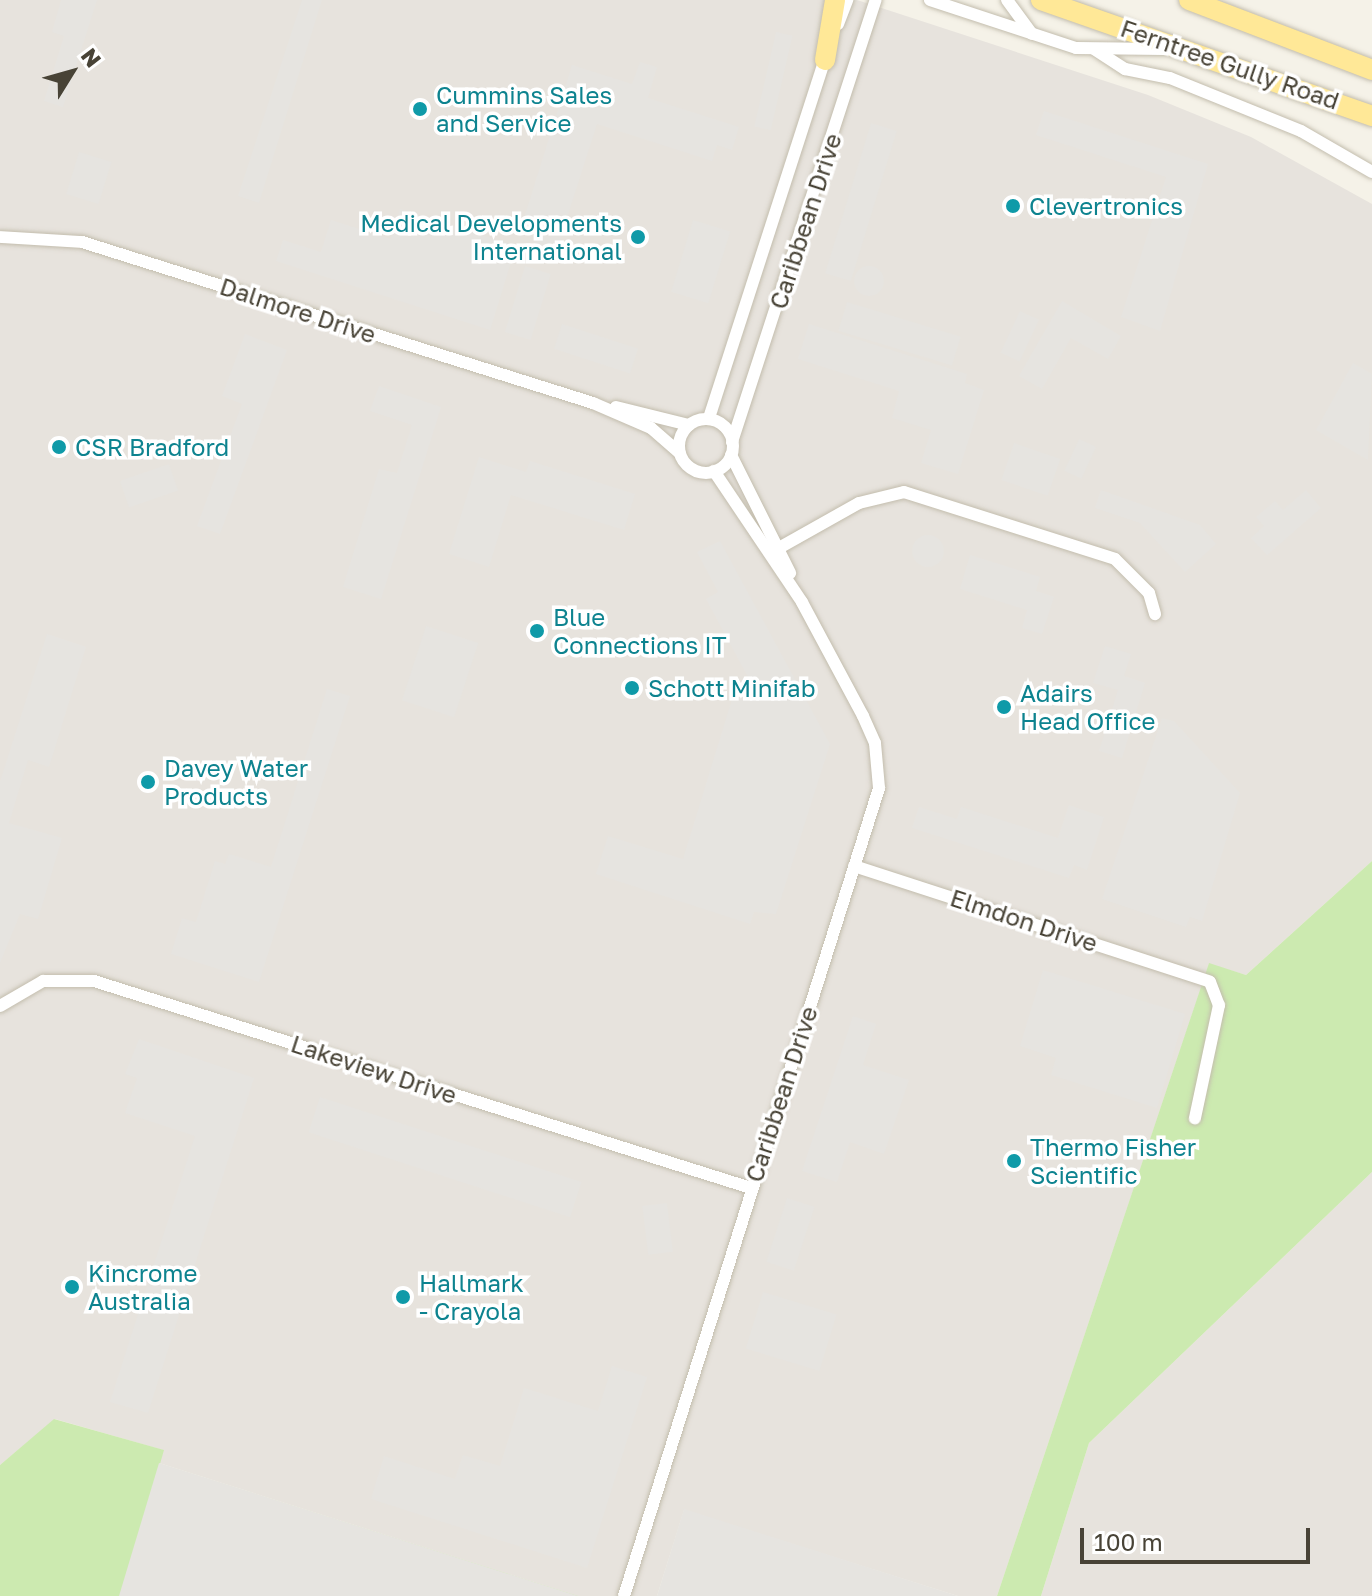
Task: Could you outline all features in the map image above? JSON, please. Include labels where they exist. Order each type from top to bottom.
[{"type":"main road","points":[[825,60],[835,0]]},
{"type":"main road","name":"Ferntree Gully Road","points":[[1041,0],[1201,52],[1372,116]]},
{"type":"main road","name":"Ferntree Gully Road","points":[[1189,0],[1372,70]]},
{"type":"street","name":"Caribbean Drive","points":[[709,418],[847,0]]},
{"type":"street","points":[[930,0],[1032,34],[1094,49],[1201,52]]},
{"type":"street","points":[[1007,0],[1032,34]]},
{"type":"street","name":"Caribbean Drive","points":[[624,1596],[876,800],[879,759],[775,550],[732,448],[877,1]]},
{"type":"street","points":[[1094,49],[1125,69],[1170,78],[1301,131],[1372,172]]},
{"type":"street","name":"Dalmore Drive","points":[[0,237],[82,242],[593,403],[689,425]]},
{"type":"street","name":"Dalmore Drive","points":[[593,403],[651,428],[680,453]]},
{"type":"street","points":[[709,418],[726,427],[732,448],[714,471],[690,467],[680,453],[689,425],[709,418]]},
{"type":"street","name":"Caribbean Drive","points":[[714,471],[775,550]]},
{"type":"street","points":[[775,550],[881,495],[917,495],[1115,559],[1149,593],[1155,614]]},
{"type":"street","name":"Elmdon Drive","points":[[854,866],[1195,974],[1210,982],[1219,1005],[1195,1118]]},
{"type":"street","name":"Lakeview Drive","points":[[0,1006],[43,981],[94,981],[751,1188]]},
{"type":"shaded area","points":[[0,0],[857,0],[1148,95],[1251,137],[1372,204],[1372,861],[1246,975],[1209,964],[997,1596],[958,1596],[684,1510],[657,1596],[578,1596],[159,1463],[163,1450],[55,1419],[0,1465]]},
{"type":"shaded area","points":[[61,0],[97,0],[63,107],[44,101],[64,36],[52,32]]},
{"type":"shaded area","points":[[302,0],[322,0],[259,203],[238,196]]},
{"type":"shaded area","points":[[776,32],[793,36],[771,130],[754,127]]},
{"type":"shaded area","points":[[640,62],[657,67],[648,98],[739,127],[732,150],[717,145],[712,161],[597,124],[555,255],[533,248],[541,220],[525,215],[572,65],[632,84]]},
{"type":"shaded area","points":[[1044,111],[1208,164],[1160,331],[1121,317],[1166,177],[1036,135]]},
{"type":"shaded area","points":[[871,123],[897,131],[851,281],[825,273]]},
{"type":"shaded area","points":[[79,152],[112,162],[99,204],[66,194]]},
{"type":"shaded area","points":[[400,209],[516,246],[490,330],[276,261],[283,240],[321,252],[331,220],[391,239]]},
{"type":"shaded area","points":[[693,220],[730,231],[708,303],[671,292]]},
{"type":"shaded area","points":[[525,266],[551,274],[531,340],[505,332]]},
{"type":"shaded area","points":[[869,266],[880,270],[884,281],[880,292],[869,296],[858,292],[854,281],[858,270]]},
{"type":"shaded area","points":[[1062,301],[1121,336],[1108,359],[1071,338],[1042,389],[1019,376]]},
{"type":"shaded area","points":[[847,302],[961,337],[952,365],[838,331]]},
{"type":"shaded area","points":[[1020,311],[1039,320],[1020,362],[1001,353]]},
{"type":"shaded area","points":[[562,324],[638,349],[630,373],[554,349]]},
{"type":"shaded area","points":[[809,324],[967,374],[965,383],[984,390],[958,474],[921,463],[931,430],[892,418],[899,391],[798,359]]},
{"type":"shaded area","points":[[245,334],[287,350],[220,534],[197,526],[242,404],[222,396]]},
{"type":"shaded area","points":[[1353,363],[1372,374],[1368,460],[1316,430]]},
{"type":"shaded area","points":[[379,386],[441,407],[381,599],[343,587],[379,469],[397,473],[412,425],[370,411]]},
{"type":"shaded area","points":[[1079,439],[1096,447],[1081,479],[1064,471]]},
{"type":"shaded area","points":[[1014,443],[1060,459],[1048,496],[1001,480]]},
{"type":"shaded area","points":[[479,457],[526,472],[530,461],[635,494],[624,530],[511,495],[489,567],[449,554]]},
{"type":"shaded area","points":[[169,464],[178,490],[129,507],[120,481]]},
{"type":"shaded area","points":[[1101,490],[1200,525],[1216,544],[1185,572],[1140,523],[1095,508]]},
{"type":"shaded area","points":[[1306,490],[1321,508],[1267,555],[1251,538],[1264,526],[1256,517],[1275,501],[1283,510]]},
{"type":"shaded area","points":[[928,535],[939,540],[944,551],[939,562],[928,567],[917,562],[912,551],[917,540]]},
{"type":"shaded area","points":[[720,541],[830,744],[776,914],[754,912],[750,924],[596,874],[608,836],[683,859],[737,683],[748,677],[706,599],[718,592],[697,552]]},
{"type":"shaded area","points":[[970,555],[1040,577],[1036,591],[1054,597],[1042,634],[1022,628],[1027,610],[960,589]]},
{"type":"shaded area","points":[[426,626],[478,643],[454,717],[402,700]]},
{"type":"shaded area","points":[[47,634],[86,647],[49,767],[28,760],[9,823],[62,838],[38,919],[20,914],[0,963],[0,782]]},
{"type":"shaded area","points":[[1105,646],[1131,654],[1124,676],[1145,683],[1122,758],[1099,751],[1118,690],[1093,683]]},
{"type":"shaded area","points":[[327,689],[350,696],[259,982],[171,954],[182,918],[196,922],[215,861],[225,864],[229,854],[271,867]]},
{"type":"shaded area","points":[[1162,718],[1174,721],[1240,793],[1202,921],[1190,917],[1186,927],[1102,899]]},
{"type":"shaded area","points":[[1069,805],[1104,817],[1087,870],[1074,865],[1069,878],[912,828],[919,807],[957,819],[961,807],[1058,838]]},
{"type":"shaded area","points":[[1043,970],[1185,1014],[1157,1108],[1051,1075],[1056,1058],[1020,1046]]},
{"type":"shaded area","points":[[853,1016],[876,1024],[863,1065],[909,1080],[884,1154],[850,1142],[837,1182],[802,1171]]},
{"type":"shaded area","points":[[139,1039],[254,1078],[148,1413],[110,1402],[195,1136],[125,1113],[137,1078],[125,1074]]},
{"type":"shaded area","points":[[320,1097],[582,1182],[570,1217],[309,1132]]},
{"type":"shaded area","points":[[1372,1172],[1372,1596],[1041,1596],[1089,1443]]},
{"type":"shaded area","points":[[787,1198],[815,1207],[794,1271],[766,1262]]},
{"type":"shaded area","points":[[667,1203],[673,1252],[648,1255],[642,1206]]},
{"type":"shaded area","points":[[763,1292],[837,1315],[819,1371],[746,1348]]},
{"type":"shaded area","points":[[612,1366],[647,1377],[587,1568],[371,1499],[384,1456],[455,1479],[463,1455],[500,1466],[524,1388],[598,1411]]},
{"type":"shaded area","points":[[159,1463],[578,1596],[119,1596]]},
{"type":"shaded area","points":[[684,1509],[958,1596],[657,1596]]},
{"type":"green space","points":[[1372,861],[1372,1172],[1089,1443],[1041,1596],[997,1596],[1209,963],[1246,975]]},
{"type":"green space","points":[[54,1419],[164,1450],[160,1464],[578,1596],[0,1596],[0,1465]]},
{"type":"place","name":"Cummins Sales and Service","points":[[420,109]]},
{"type":"place","name":"Clevertronics","points":[[1013,206]]},
{"type":"place","name":"Medical Developments International","points":[[638,237]]},
{"type":"place","name":"CSR Bradford","points":[[59,447]]},
{"type":"place","name":"Blue Connections IT","points":[[537,631]]},
{"type":"place","name":"Schott Minifab","points":[[632,688]]},
{"type":"place","name":"Adairs Head Office","points":[[1004,707]]},
{"type":"place","name":"Davey Water Products","points":[[148,782]]},
{"type":"place","name":"Thermo Fisher Scientific","points":[[1014,1161]]},
{"type":"place","name":"Kincrome Australia","points":[[72,1287]]},
{"type":"place","name":"Hallmark - Crayola","points":[[403,1297]]}]
